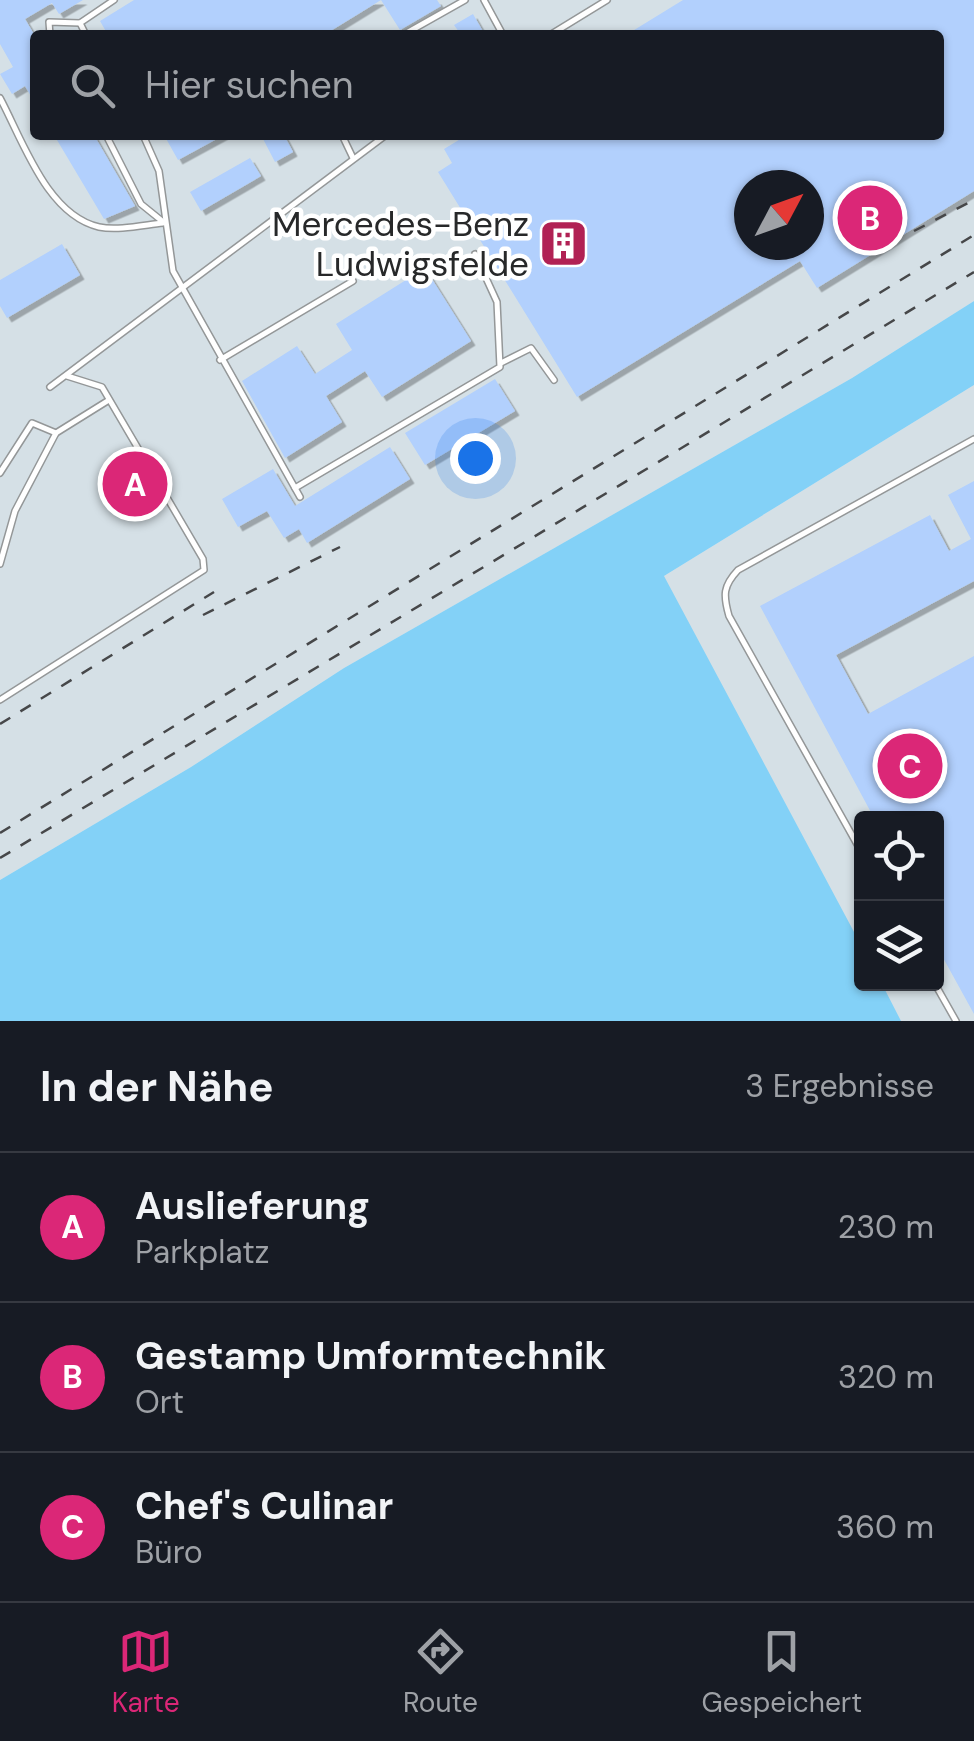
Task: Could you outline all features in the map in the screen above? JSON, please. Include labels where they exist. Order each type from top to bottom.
[{"type":"lane","points":[[50,30],[50,22],[55,19],[80,23],[114,0]]},
{"type":"lane","points":[[413,30],[466,0]]},
{"type":"lane","points":[[484,0],[501,30]]},
{"type":"lane","points":[[558,30],[607,0]]},
{"type":"lane","points":[[80,23],[84,30]]},
{"type":"lane","points":[[0,98],[50,190],[76,219],[103,228],[164,223]]},
{"type":"lane","points":[[109,140],[149,215],[164,223]]},
{"type":"lane","points":[[145,140],[159,171],[174,270],[220,360],[300,497]]},
{"type":"lane","points":[[344,140],[353,158]]},
{"type":"lane","points":[[50,386],[379,140]]},
{"type":"lane","points":[[475,254],[497,302],[501,363]]},
{"type":"lane","points":[[220,360],[353,281]]},
{"type":"lane","points":[[295,488],[532,348],[554,380]]},
{"type":"lane","points":[[0,700],[204,570],[203,559],[102,387],[89,379],[67,376]]},
{"type":"lane","points":[[0,564],[15,510],[56,434],[110,400]]},
{"type":"lane","points":[[0,473],[32,422],[56,434]]},
{"type":"lane","points":[[854,838],[730,616],[724,597],[726,583],[738,570],[974,439]]},
{"type":"lane","points":[[938,991],[956,1021]]},
{"type":"shaded area","points":[[0,0],[974,0],[974,301],[852,378],[344,668],[191,767],[0,880]]},
{"type":"shaded area","points":[[974,301],[974,385],[664,576],[854,932],[854,991],[886,991],[901,1021],[0,1021],[0,880],[191,767],[344,668],[852,378]]},
{"type":"shaded area","points":[[974,385],[974,1021],[0,1021],[664,576]]},
{"type":"building","points":[[0,0],[83,0],[59,14],[52,3],[25,19],[31,30],[30,94],[25,86],[12,94],[0,74],[13,67],[0,44]]},
{"type":"building","points":[[134,0],[381,0],[332,30],[105,30],[100,21]]},
{"type":"building","points":[[381,0],[437,0],[441,6],[400,30]]},
{"type":"building","points":[[683,0],[974,0],[974,191],[817,288],[800,261],[577,397],[438,172],[452,163],[444,149],[459,140],[944,140],[944,30],[634,30]]},
{"type":"building","points":[[473,14],[482,30],[458,30],[454,25]]},
{"type":"building","points":[[57,140],[97,140],[135,206],[104,219]]},
{"type":"building","points":[[167,140],[215,140],[178,160]]},
{"type":"building","points":[[264,140],[287,140],[293,152],[275,162]]},
{"type":"building","points":[[250,158],[261,176],[201,211],[190,192]]},
{"type":"building","points":[[62,244],[80,275],[7,318],[0,306],[0,280]]},
{"type":"building","points":[[425,268],[471,341],[382,397],[365,371],[326,396],[342,422],[285,458],[242,381],[297,346],[315,374],[352,350],[336,324]]},
{"type":"building","points":[[495,379],[515,411],[425,465],[405,433]]},
{"type":"building","points":[[390,447],[410,479],[307,543],[299,529],[284,538],[267,511],[238,527],[222,499],[273,469],[295,506]]},
{"type":"building","points":[[974,481],[974,581],[836,655],[868,714],[974,656],[974,1014],[944,960],[944,811],[870,811],[760,606],[930,515],[949,551],[971,539],[948,495]]},
{"type":"railway","points":[[914,231],[974,200]]},
{"type":"railway","points":[[0,833],[974,235]]},
{"type":"railway","points":[[0,858],[974,272]]},
{"type":"railway","points":[[203,615],[340,547]]},
{"type":"railway","points":[[0,724],[214,592]]},
{"type":"place","name":"Gestamp Umformtechnik","points":[[870,218]]},
{"type":"place","name":"Mercedes-Benz Ludwigsfelde","points":[[564,244]]},
{"type":"place","name":"Auslieferung","points":[[135,484]]},
{"type":"place","name":"Chef's Culinar","points":[[910,766]]}]
